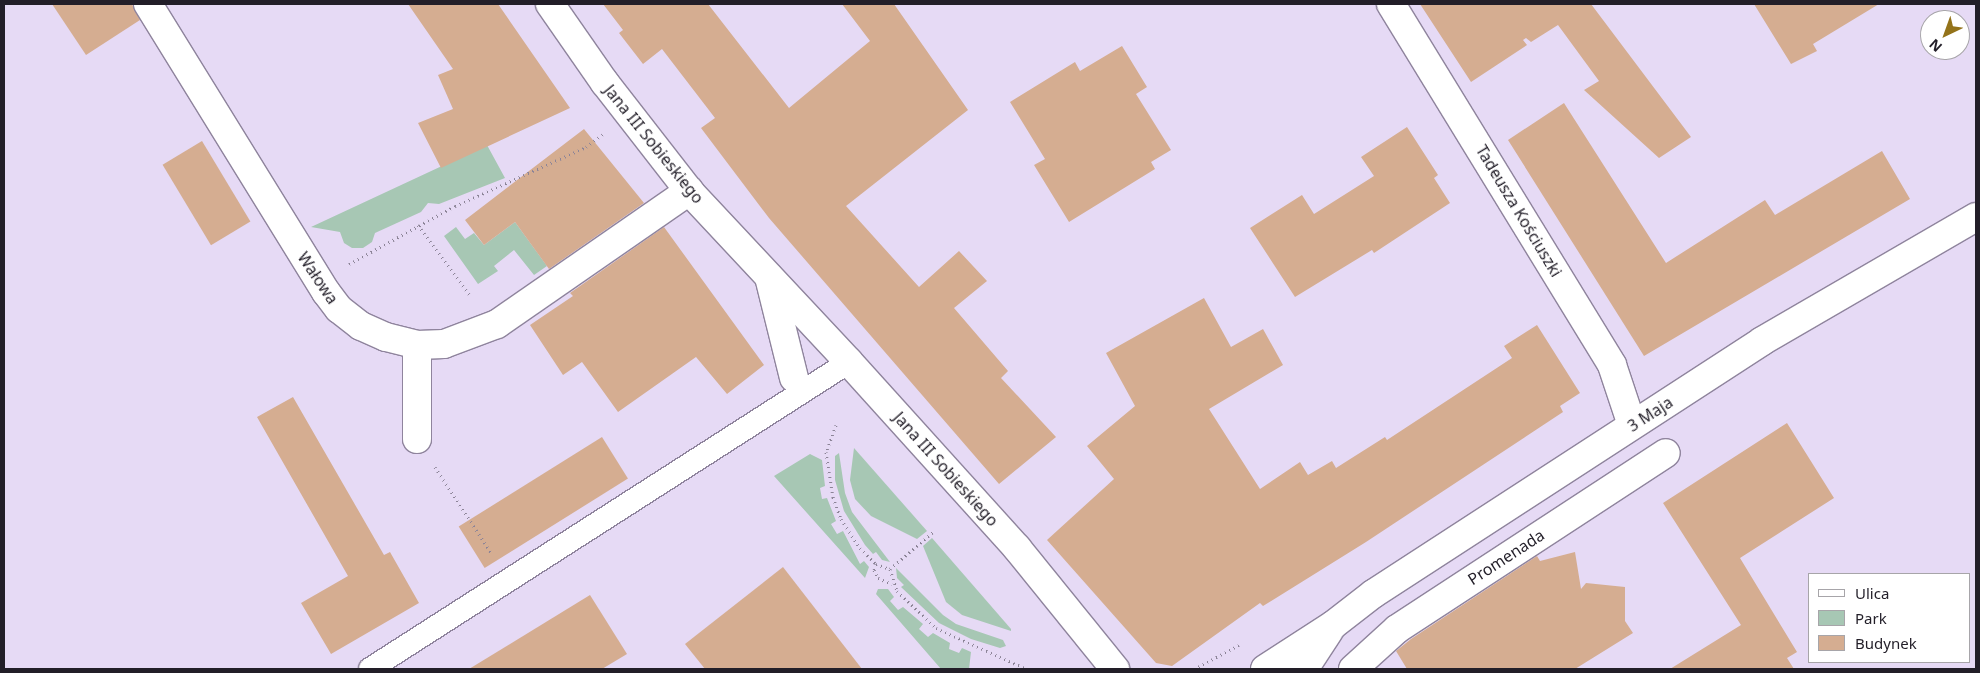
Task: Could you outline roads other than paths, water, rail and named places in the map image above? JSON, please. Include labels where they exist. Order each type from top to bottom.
[{"type":"street","name":"Wałowa","points":[[148,4],[319,281],[339,309],[361,326],[417,345],[444,344],[493,326],[690,191]]},
{"type":"street","name":"Jana III Sobieskiego","points":[[550,4],[629,113],[690,191],[849,362],[1017,548],[1115,669]]},
{"type":"street","name":"Tadeusza Kościuszki","points":[[1392,4],[1612,365],[1632,425]]},
{"type":"street","name":"3 Maja","points":[[1265,669],[1332,625],[1372,594],[1787,326],[1976,217]]},
{"type":"street","name":"Jana III Sobieskiego","points":[[769,276],[794,378]]},
{"type":"street","points":[[417,345],[417,439]]},
{"type":"street","name":"Promenada","points":[[1353,669],[1397,629],[1666,453]]},
{"type":"street","name":"3 Maja","points":[[1304,669],[1332,625]]},
{"type":"lane","points":[[370,669],[849,362]]}]
